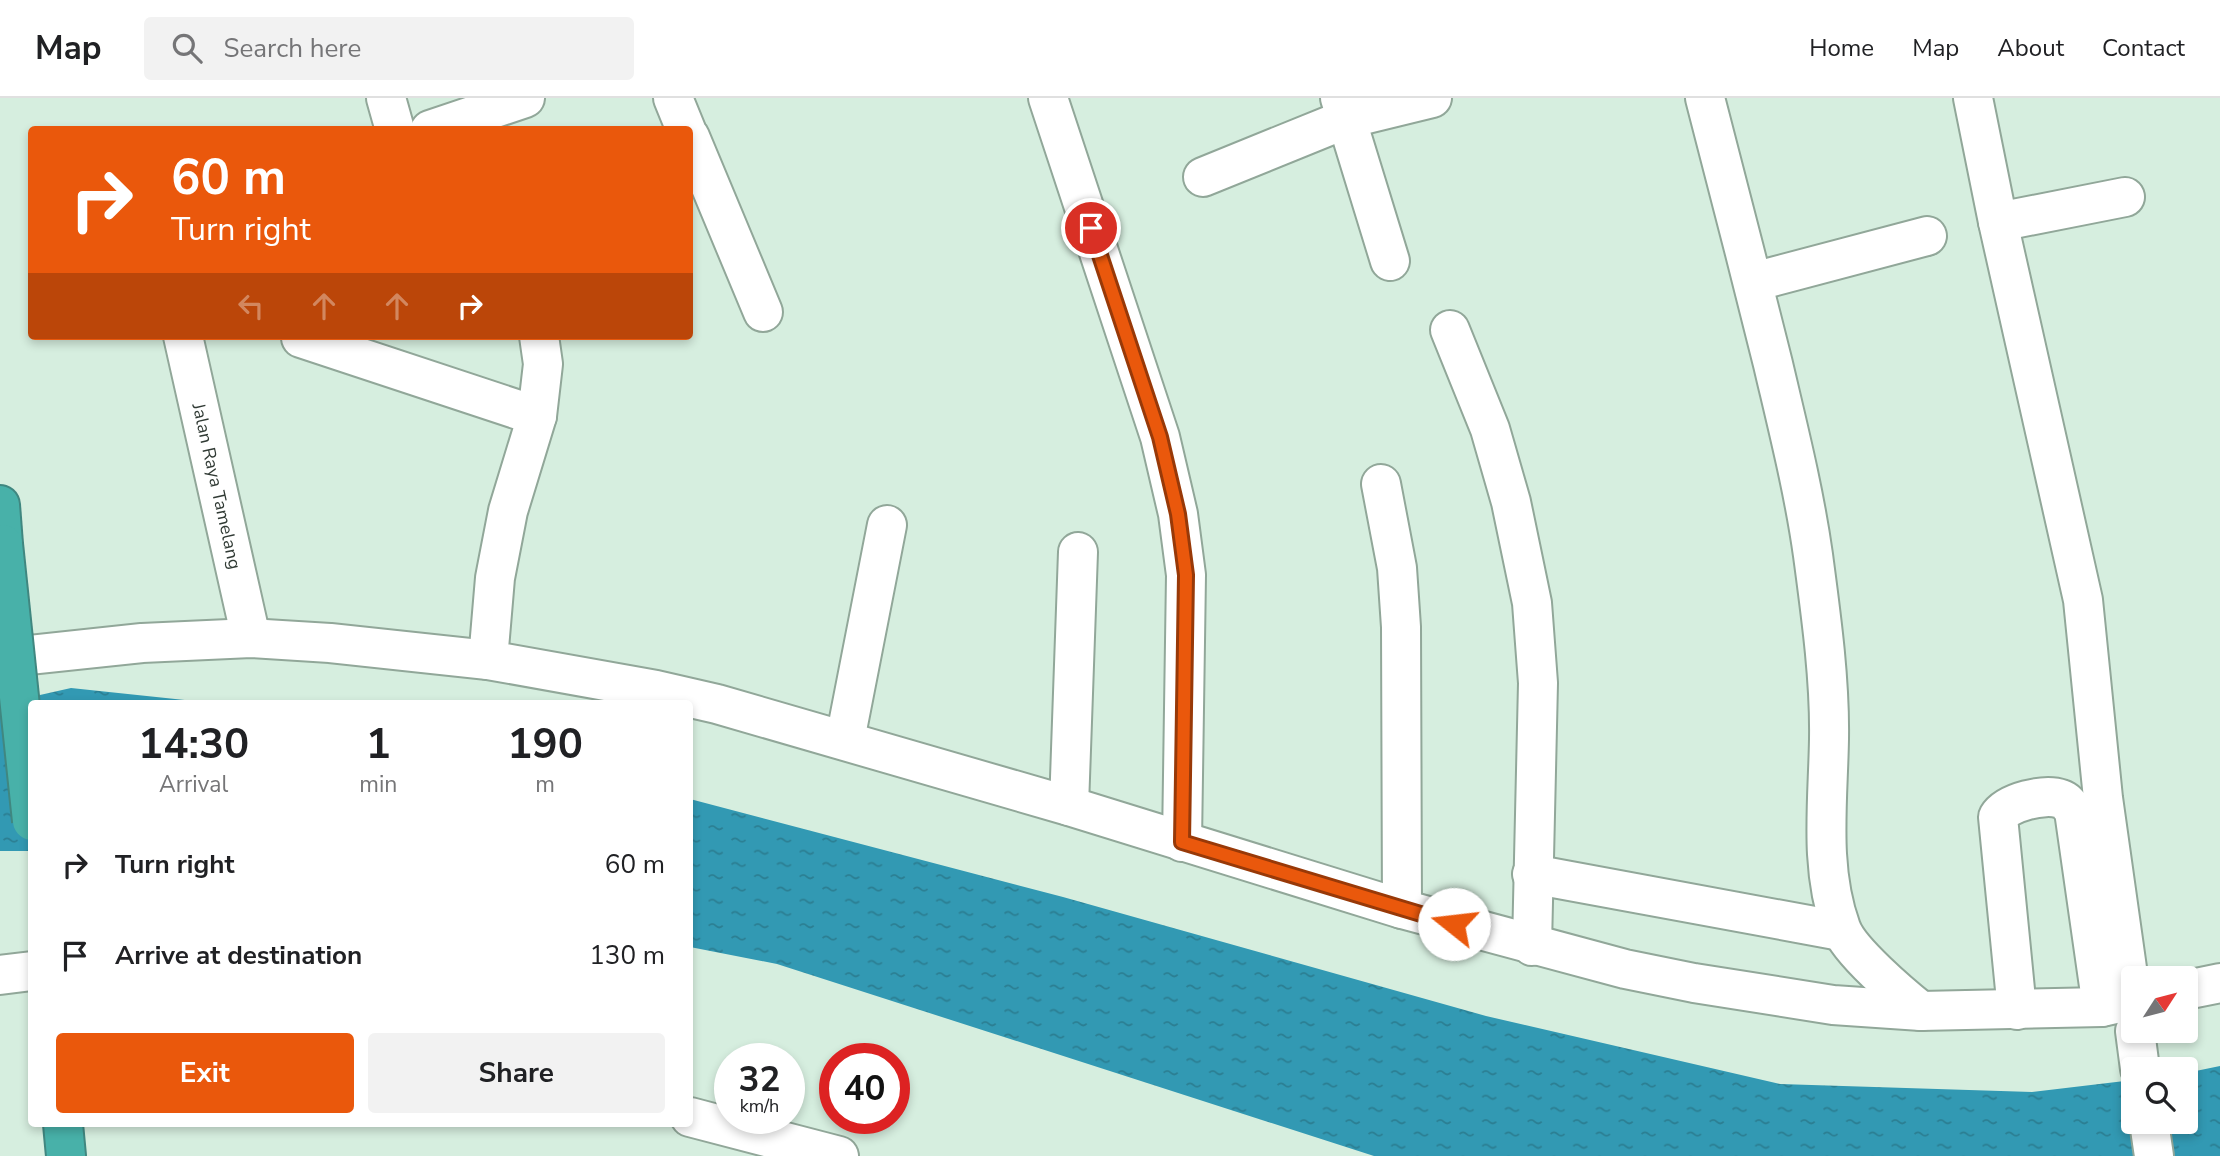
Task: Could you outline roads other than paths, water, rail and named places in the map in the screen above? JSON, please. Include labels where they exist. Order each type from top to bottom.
[{"type":"highway","points":[[0,505],[28,783]]},
{"type":"highway","points":[[63,1127],[66,1156]]},
{"type":"street","points":[[386,98],[394,126]]},
{"type":"street","points":[[452,126],[524,98]]},
{"type":"street","points":[[673,98],[685,126]]},
{"type":"street","points":[[1048,98],[1160,437],[1178,514],[1186,575],[1182,842]]},
{"type":"street","points":[[1203,177],[1343,108],[1432,98]]},
{"type":"street","points":[[1706,98],[1799,474],[1813,554],[1829,737],[1825,808],[1828,859],[1841,930],[1883,979],[1920,1012]]},
{"type":"street","points":[[1973,98],[1998,222],[2083,600],[2124,966]]},
{"type":"street","points":[[1343,108],[1390,261]]},
{"type":"street","points":[[693,144],[763,312]]},
{"type":"street","points":[[1998,222],[2125,197]]},
{"type":"street","points":[[1753,282],[1927,236]]},
{"type":"street","points":[[1450,330],[1490,429],[1511,502],[1532,603],[1538,683],[1532,946]]},
{"type":"street","name":"Jalan Raya Tamelang","points":[[184,340],[251,638]]},
{"type":"street","points":[[307,340],[537,416]]},
{"type":"street","points":[[488,660],[495,578],[508,511],[537,416],[542,364],[539,340]]},
{"type":"street","points":[[1381,484],[1397,568],[1401,627],[1402,909]]},
{"type":"street","points":[[845,740],[887,525]]},
{"type":"street","points":[[1069,806],[1078,552]]},
{"type":"street","points":[[0,658],[142,643],[251,638],[371,647],[488,660],[656,690],[717,704],[1069,806],[1402,909],[1625,970],[1694,984],[1833,1005],[1920,1012],[2017,1010],[2121,1024]]},
{"type":"street","points":[[2017,1010],[1998,817],[2008,806],[2042,797],[2066,801],[2074,811],[2121,987]]},
{"type":"street","points":[[1532,874],[1841,930]]},
{"type":"street","points":[[0,975],[28,972]]},
{"type":"street","points":[[2198,988],[2220,983]]},
{"type":"street","points":[[693,1117],[839,1156]]},
{"type":"street","points":[[2151,1134],[2154,1156]]},
{"type":"water","points":[[71,688],[185,700],[28,700],[28,851],[0,851],[0,704]]},
{"type":"water","points":[[693,800],[1063,897],[1486,1016],[1780,1084],[2032,1092],[2121,1081],[2121,1134],[2198,1134],[2198,1071],[2220,1066],[2220,1156],[1374,1156],[777,964],[693,948]]}]
